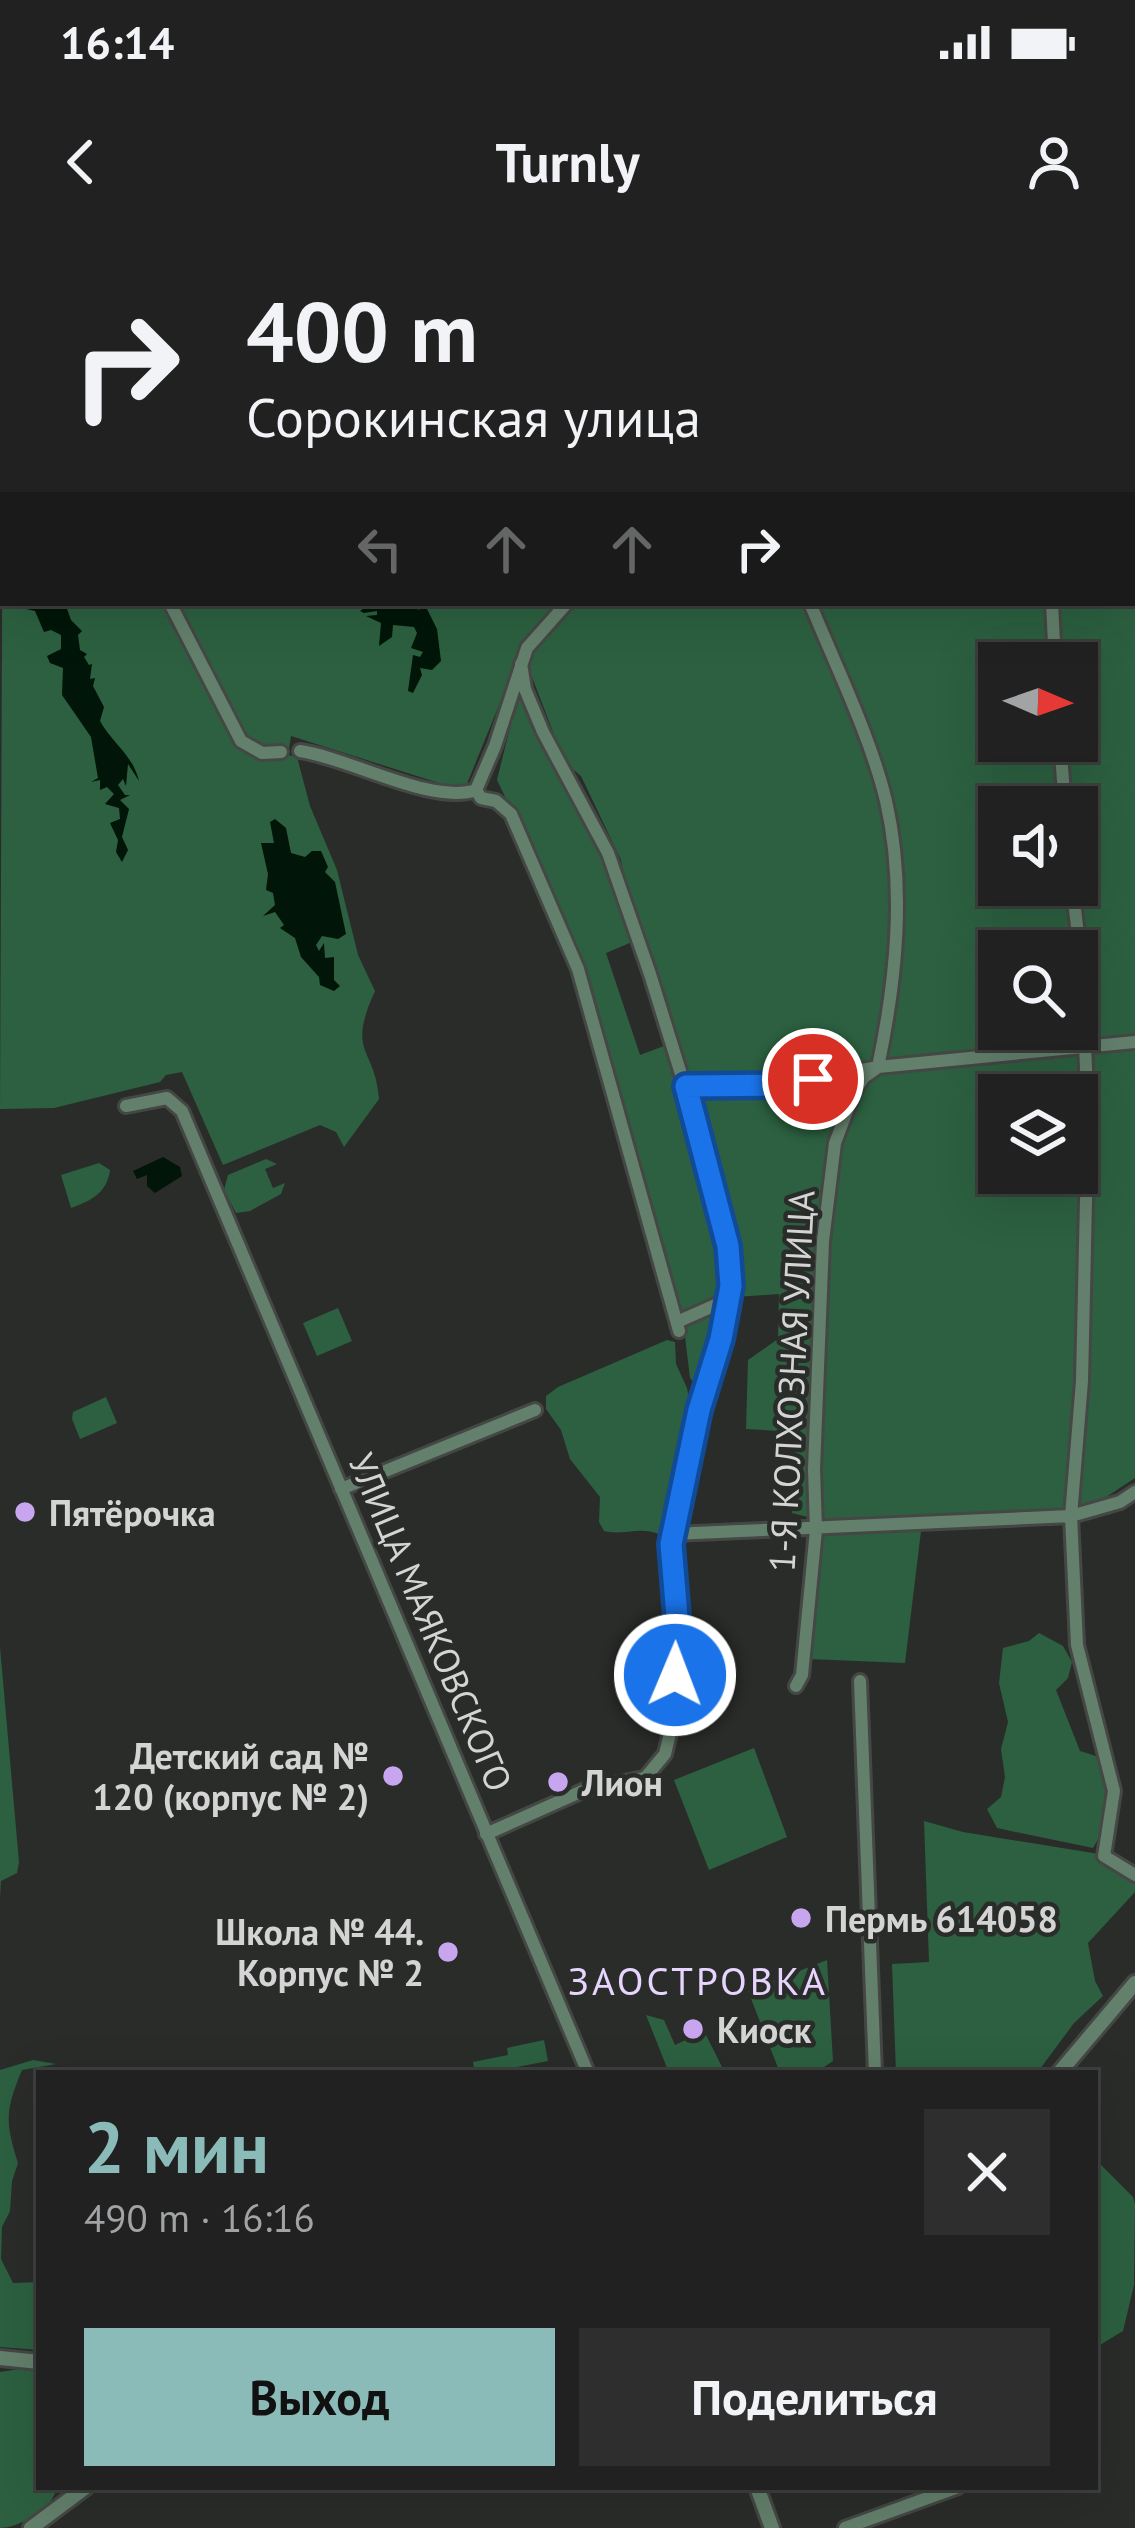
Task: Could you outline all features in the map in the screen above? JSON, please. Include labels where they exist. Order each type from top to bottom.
[{"type":"street","points":[[172,606],[241,741],[257,752],[280,752]]},
{"type":"street","points":[[476,790],[521,664],[537,633],[564,606]]},
{"type":"street","name":"1-Я КОЛХОЗНАЯ УЛИЦА","points":[[796,1686],[802,1676],[816,1530],[823,1241],[835,1143],[855,1090],[878,1067],[891,1007],[898,914],[886,799],[811,606]]},
{"type":"street","points":[[1052,606],[1054,642]]},
{"type":"street","points":[[487,1834],[587,1789],[645,1778],[665,1754],[673,1721],[678,1629],[673,1534],[729,1300],[728,1246],[686,1086],[608,853],[543,732],[521,664]]},
{"type":"street","points":[[300,751],[434,789],[463,794],[476,790]]},
{"type":"street","points":[[476,790],[481,798],[496,801],[511,814],[578,969],[678,1326],[729,1300]]},
{"type":"street","points":[[1098,1047],[1135,1042]]},
{"type":"street","points":[[686,1086],[780,1085],[878,1067],[1065,1050]]},
{"type":"street","points":[[1087,1050],[1082,1381],[1071,1516],[1077,1645],[1114,1791],[1104,1856],[1135,1875]]},
{"type":"street","name":"УЛИЦА МАЯКОВСКОГО","points":[[126,1106],[164,1098],[176,1102],[587,2070]]},
{"type":"street","points":[[341,1489],[535,1410]]},
{"type":"street","points":[[673,1534],[1071,1516],[1120,1502],[1135,1492]]},
{"type":"street","points":[[860,1681],[875,2070]]},
{"type":"street","points":[[1062,2070],[1135,1983]]},
{"type":"street","points":[[0,2362],[31,2361]]},
{"type":"street","points":[[31,2528],[84,2490]]},
{"type":"street","points":[[758,2490],[772,2528]]},
{"type":"street","points":[[845,2528],[950,2490]]},
{"type":"green space","points":[[2,606],[559,606],[528,634],[464,791],[291,736],[288,755],[297,757],[310,806],[337,870],[358,955],[375,991],[362,1039],[379,1099],[344,1147],[336,1132],[320,1125],[223,1165],[182,1072],[166,1075],[160,1082],[54,1108],[0,1109]]},
{"type":"green space","points":[[577,606],[1135,606],[1135,1478],[1082,1513],[921,1531],[905,1663],[809,1659],[812,1518],[792,1513],[795,1432],[746,1429],[748,1360],[778,1339],[779,1294],[735,1297],[733,1255],[621,860],[581,776],[565,763],[527,664],[549,629]]},
{"type":"green space","points":[[519,691],[610,870],[632,942],[606,953],[640,1055],[664,1046],[722,1238],[722,1297],[681,1316],[584,981],[550,890],[497,780]]},
{"type":"green space","points":[[266,1159],[277,1164],[265,1169],[273,1188],[285,1183],[281,1194],[250,1211],[236,1213],[224,1190],[228,1175]]},
{"type":"green space","points":[[99,1163],[110,1170],[102,1190],[71,1208],[61,1175]]},
{"type":"green space","points":[[338,1308],[352,1341],[317,1356],[303,1323]]},
{"type":"green space","points":[[718,1309],[698,1387],[690,1378],[684,1328]]},
{"type":"green space","points":[[667,1340],[675,1342],[676,1364],[687,1388],[694,1425],[669,1523],[661,1535],[604,1531],[599,1522],[600,1497],[570,1459],[561,1430],[546,1409],[546,1396]]},
{"type":"green space","points":[[106,1397],[117,1423],[80,1439],[73,1412]]},
{"type":"green space","points":[[1039,1633],[1063,1646],[1072,1662],[1068,1678],[1056,1690],[1080,1751],[1096,1756],[1104,1779],[1106,1814],[1093,1848],[997,1828],[987,1809],[1001,1797],[1005,1777],[1001,1749],[1008,1722],[999,1683],[1003,1648]]},
{"type":"green space","points":[[0,1647],[19,1862],[17,1873],[1,1881],[0,1898]]},
{"type":"green space","points":[[754,1748],[787,1837],[709,1870],[674,1780]]},
{"type":"green space","points":[[924,1821],[1099,1854],[1135,1881],[1135,1892],[1088,1943],[1095,1981],[1103,1996],[1074,2023],[1039,2070],[896,2070],[892,1964],[929,1962]]},
{"type":"green space","points":[[827,1960],[833,2061],[820,2070],[779,2070],[748,1991]]},
{"type":"green space","points":[[646,2015],[664,2020],[675,2045],[704,2031],[724,2070],[668,2070]]},
{"type":"green space","points":[[544,2040],[548,2061],[512,2070],[474,2070],[473,2062],[508,2055],[507,2048]]},
{"type":"green space","points":[[33,2060],[56,2064],[22,2070],[9,2116],[18,2163],[10,2211],[2,2227],[1,2259],[13,2283],[36,2282],[36,2350],[0,2347],[0,2070]]},
{"type":"green space","points":[[1098,2162],[1135,2204],[1134,2285],[1123,2331],[1098,2346]]},
{"type":"green space","points":[[36,2368],[36,2490],[66,2490],[55,2493],[40,2512],[0,2528],[0,2372]]},
{"type":"shaded area","points":[[66,606],[82,631],[80,650],[92,664],[90,679],[95,678],[93,686],[104,707],[100,721],[132,764],[139,781],[128,764],[126,786],[123,779],[118,785],[130,795],[120,800],[129,809],[122,837],[128,850],[122,862],[110,823],[120,819],[119,808],[105,804],[114,794],[107,787],[100,790],[100,780],[91,782],[98,778],[91,737],[62,695],[63,668],[50,663],[47,656],[61,649],[61,635],[44,632],[35,611],[22,608]]},
{"type":"shaded area","points":[[367,606],[419,610],[426,606],[437,629],[441,661],[432,670],[420,668],[422,675],[413,693],[408,691],[413,655],[420,657],[423,652],[411,648],[417,633],[414,627],[393,625],[392,637],[379,646],[381,623],[366,616],[377,615],[377,611],[360,611]]},
{"type":"shaded area","points":[[275,819],[286,828],[291,853],[305,857],[321,851],[328,867],[325,872],[335,882],[346,934],[338,939],[322,936],[316,945],[319,951],[324,943],[325,958],[334,957],[334,980],[340,986],[334,991],[320,985],[319,977],[301,957],[295,938],[280,928],[284,925],[275,912],[263,916],[275,905],[273,893],[266,890],[268,874],[261,843],[274,843],[270,822]]},
{"type":"shaded area","points":[[163,1157],[180,1167],[182,1176],[155,1193],[147,1186],[147,1175],[137,1179],[133,1171]]},
{"type":"place","name":"Пятёрочка","points":[[25,1512]]},
{"type":"place","name":"Детский сад № 120 (корпус № 2)","points":[[393,1776]]},
{"type":"place","name":"Лион","points":[[558,1782]]},
{"type":"place","name":"Пермь 614058","points":[[801,1918]]},
{"type":"place","name":"Школа № 44. Корпус № 2","points":[[448,1952]]},
{"type":"place","name":"Киоск","points":[[693,2029]]},
{"type":"district","name":"ЗАОСТРОВКА","points":[[698,1980]]},
{"type":"route","points":[[675,1675],[678,1629],[671,1544],[731,1286],[728,1246],[686,1086],[780,1085],[813,1079]]}]
